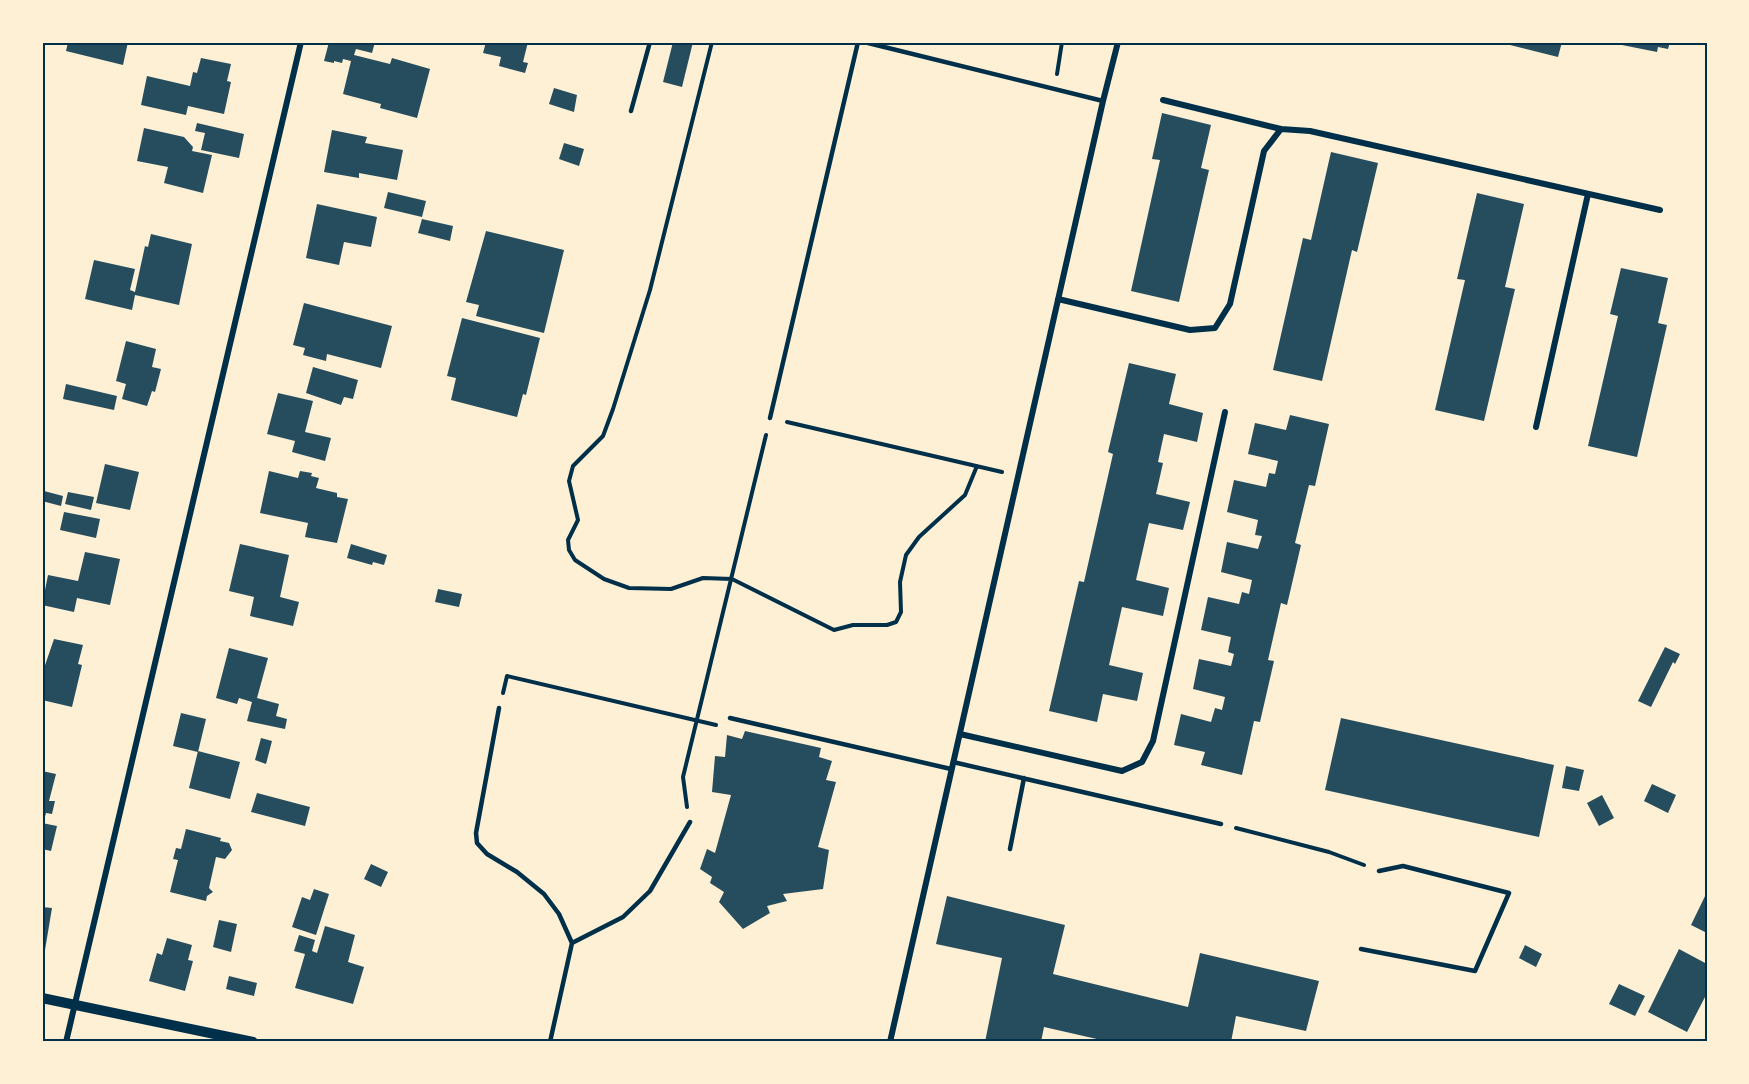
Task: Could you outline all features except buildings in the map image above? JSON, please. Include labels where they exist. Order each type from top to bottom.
[{"type":"street","points":[[66,1042],[301,42]]},
{"type":"street","points":[[890,1042],[1102,101],[1118,42]]},
{"type":"street","points":[[1163,100],[1281,129],[1310,131],[1660,210]]},
{"type":"street","points":[[1058,299],[1190,330],[1215,328],[1230,304],[1264,151],[1281,129]]},
{"type":"street","points":[[1536,427],[1588,194]]},
{"type":"street","points":[[960,734],[1122,771],[1142,762],[1152,741],[1225,412]]},
{"type":"street","points":[[42,998],[253,1042]]},
{"type":"lane","points":[[631,111],[650,42]]},
{"type":"lane","points":[[770,418],[858,42]]},
{"type":"lane","points":[[864,42],[1102,101]]},
{"type":"lane","points":[[500,708],[476,833],[477,843],[487,854],[517,872],[544,894],[560,914],[572,943],[550,1042]]},
{"type":"lane","points":[[730,718],[951,769]]},
{"type":"lane","points":[[953,762],[1221,824]]},
{"type":"lane","points":[[1010,849],[1024,778]]},
{"type":"lane","points":[[572,943],[623,917],[650,891],[690,822]]},
{"type":"lane","points":[[1361,949],[1475,971],[1509,893],[1402,866],[1379,871]]},
{"type":"path","points":[[712,42],[650,290],[613,409],[603,436],[573,466],[569,481],[578,520],[568,540],[569,550],[575,560],[604,579],[629,588],[671,590],[704,578],[732,579],[834,630],[853,625],[886,625],[896,622],[901,612],[900,582],[906,555],[919,537],[965,495],[977,466]]},
{"type":"path","points":[[1054,89],[1062,42]]},
{"type":"path","points":[[690,822],[683,777],[770,418],[1017,476]]},
{"type":"path","points":[[500,708],[507,676],[712,724]]},
{"type":"path","points":[[1221,824],[1329,852],[1379,871]]}]
